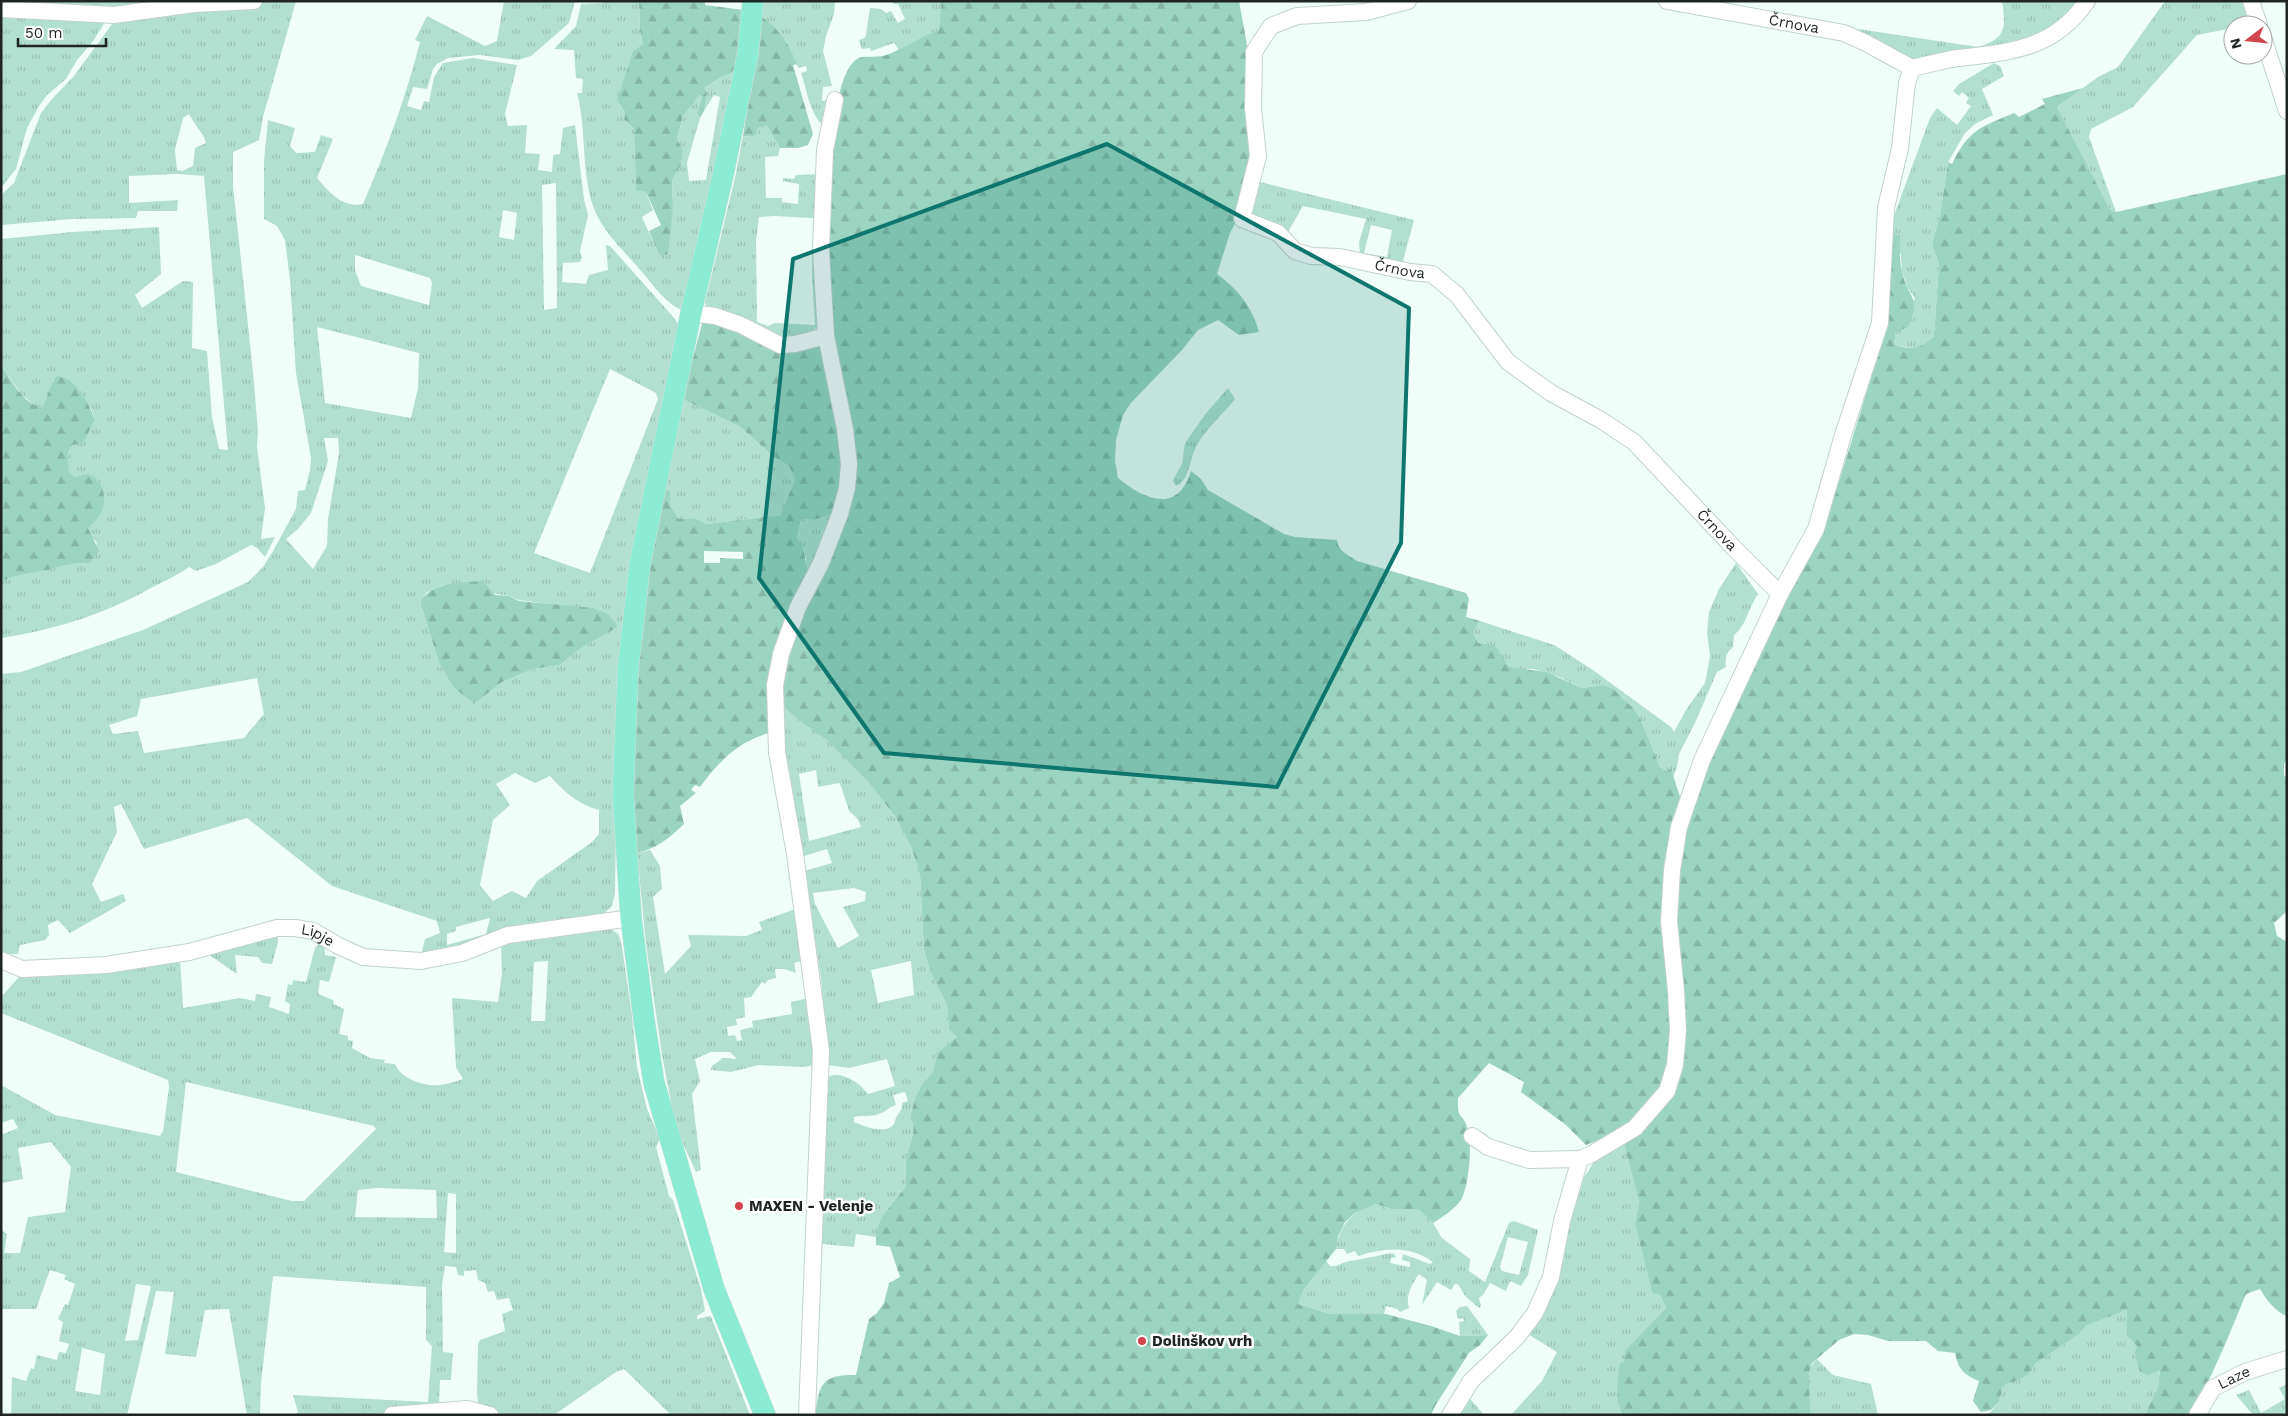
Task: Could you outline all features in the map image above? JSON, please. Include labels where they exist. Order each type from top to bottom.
[{"type":"main road","points":[[753,1],[748,53],[723,175],[691,313],[640,564],[628,669],[624,794],[631,918],[654,1083],[714,1289],[765,1415]]},
{"type":"street","points":[[1,9],[114,15],[194,4],[254,1]]},
{"type":"street","name":"Črnova","points":[[1408,1],[1366,12],[1297,16],[1271,26],[1254,52],[1253,108],[1258,156],[1242,219],[1278,233],[1295,251],[1311,256],[1340,257],[1402,270],[1432,274],[1457,295],[1508,362],[1551,393],[1634,442],[1780,594]]},
{"type":"street","name":"Črnova","points":[[1666,1],[1844,33],[1912,68]]},
{"type":"street","points":[[1472,1136],[1488,1147],[1529,1160],[1580,1158],[1590,1155],[1635,1128],[1667,1091],[1675,1065],[1678,1031],[1669,921],[1672,870],[1679,827],[1702,760],[1780,594],[1816,529],[1843,436],[1880,323],[1886,208],[1900,148],[1907,83],[1912,68],[1955,59],[2000,54],[2032,46],[2056,33],[2077,16],[2087,1]]},
{"type":"street","points":[[2251,1],[2256,15]]},
{"type":"street","points":[[2272,65],[2287,111]]},
{"type":"street","points":[[807,1415],[821,1052],[795,854],[777,752],[775,685],[781,654],[798,607],[822,563],[840,514],[847,488],[849,464],[845,429],[826,336],[820,250],[825,150],[835,100]]},
{"type":"street","points":[[691,313],[715,316],[741,325],[780,344],[795,344],[826,336]]},
{"type":"street","name":"Lipje","points":[[1,960],[22,969],[106,965],[189,952],[277,928],[295,928],[313,931],[336,945],[362,957],[421,961],[462,953],[508,935],[631,918]]},
{"type":"street","points":[[1450,1415],[1471,1381],[1517,1338],[1535,1313],[1550,1277],[1562,1221],[1580,1158]]},
{"type":"street","name":"Laze","points":[[2197,1415],[2214,1388],[2245,1372],[2287,1359]]},
{"type":"street","points":[[392,1415],[467,1409],[490,1415]]},
{"type":"highlighted area","points":[[1107,144],[1409,308],[1401,543],[1277,787],[884,753],[759,578],[793,259]]},
{"type":"green space","points":[[1,1],[184,1],[122,9]]},
{"type":"green space","points":[[268,1],[296,1],[263,117],[259,140],[233,152],[233,186],[253,372],[258,432],[257,447],[265,508],[261,539],[275,537],[265,557],[257,548],[251,545],[216,564],[196,571],[189,567],[132,598],[96,614],[40,631],[1,638],[1,582],[18,576],[68,565],[90,563],[97,543],[91,536],[88,528],[99,516],[103,507],[85,475],[74,477],[69,472],[68,452],[72,444],[83,442],[95,420],[91,409],[53,380],[48,399],[42,407],[35,406],[21,394],[1,365],[1,239],[72,232],[159,227],[161,274],[135,295],[142,308],[183,281],[193,282],[192,348],[207,351],[212,417],[219,449],[228,450],[204,176],[178,174],[129,176],[129,203],[178,200],[177,211],[138,211],[136,218],[73,219],[1,225],[1,195],[14,183],[41,113],[74,76],[118,16],[247,6]],"holes":[[[189,114],[206,143],[195,148],[193,166],[182,171],[177,170],[175,150],[183,118]]]},
{"type":"green space","points":[[504,1],[575,1],[569,23],[531,56],[518,60],[480,55],[448,58],[437,64],[433,69],[427,89],[413,87],[407,106],[421,110],[424,101],[429,102],[434,77],[443,63],[473,58],[517,65],[505,114],[508,126],[527,125],[525,153],[540,154],[538,170],[552,172],[553,155],[560,154],[563,128],[575,125],[584,199],[588,215],[580,251],[582,258],[580,262],[563,263],[562,282],[586,284],[589,275],[608,270],[606,245],[610,246],[680,327],[616,827],[615,893],[612,906],[602,915],[421,955],[425,939],[440,933],[437,921],[332,886],[247,818],[144,849],[121,804],[114,807],[117,832],[92,884],[101,902],[123,894],[126,901],[70,933],[58,920],[48,925],[49,935],[45,940],[20,945],[18,954],[6,954],[1,949],[1,674],[21,672],[143,630],[248,582],[263,567],[273,551],[296,509],[298,491],[305,490],[311,458],[296,373],[290,280],[285,240],[277,226],[264,219],[264,160],[268,120],[295,128],[290,146],[296,153],[315,152],[321,135],[333,139],[317,178],[337,198],[349,204],[363,204],[402,103],[420,42],[415,40],[427,16],[485,46],[497,41]],"holes":[[[556,183],[557,308],[544,310],[542,185]],[[503,210],[517,213],[514,240],[499,237]],[[355,255],[430,278],[432,283],[429,305],[361,286],[355,270]],[[317,327],[419,353],[418,388],[411,418],[325,403]],[[610,369],[656,393],[658,399],[590,573],[534,553]],[[324,438],[338,438],[339,453],[328,519],[327,546],[313,569],[286,539],[298,529],[311,513],[328,461]],[[443,585],[549,604],[618,627],[580,649],[560,665],[533,669],[502,682],[474,704],[453,687],[439,663],[420,601],[426,593]],[[257,678],[264,714],[244,738],[144,753],[138,731],[113,734],[109,725],[137,716],[141,699]],[[515,773],[535,783],[550,776],[572,797],[585,805],[599,810],[599,834],[592,842],[537,881],[526,898],[512,891],[493,901],[480,885],[493,820],[510,805],[496,784]],[[490,918],[486,934],[447,945],[447,934],[456,931],[456,927]]]},
{"type":"green space","points":[[603,1],[639,1],[640,31],[643,44],[617,100],[625,112],[625,120],[634,129],[636,189],[646,192],[653,210],[642,217],[659,255],[673,207],[672,180],[681,165],[683,150],[677,139],[683,116],[698,95],[702,97],[697,113],[700,118],[687,163],[689,181],[706,180],[720,97],[714,95],[704,111],[707,93],[704,88],[721,77],[738,71],[683,311],[671,304],[660,294],[609,235],[593,207],[589,192],[577,93],[582,93],[583,79],[576,78],[574,50],[554,49],[576,26],[581,4],[602,3]]},
{"type":"green space","points":[[639,1],[705,1],[705,5],[744,10],[738,71],[721,77],[704,88],[707,93],[704,111],[700,118],[697,113],[702,97],[699,95],[683,116],[677,139],[683,150],[681,165],[672,180],[673,207],[668,254],[659,255],[649,231],[661,225],[646,192],[636,190],[634,129],[625,120],[625,112],[617,100],[633,52],[643,44],[640,31]]},
{"type":"green space","points":[[763,1],[835,1],[834,14],[823,51],[832,86],[823,87],[822,101],[831,100],[825,127],[812,110],[801,73],[807,71],[806,66],[799,68],[762,17]]},
{"type":"green space","points":[[893,1],[941,1],[939,30],[899,50],[894,43],[871,51],[870,48],[862,49],[859,40],[865,38],[870,8],[881,9],[886,13],[891,11],[898,23],[905,19],[898,4],[893,4]]},
{"type":"green space","points":[[941,1],[1239,1],[1266,149],[1240,214],[1230,233],[1217,274],[1238,292],[1252,314],[1259,332],[1239,335],[1218,320],[1198,330],[1182,350],[1130,404],[1123,415],[1116,440],[1115,461],[1118,478],[1138,492],[1159,499],[1169,498],[1178,494],[1185,485],[1191,471],[1201,479],[1208,490],[1284,534],[1295,537],[1337,540],[1341,550],[1357,561],[1466,593],[1469,599],[1466,617],[1480,621],[1473,632],[1478,643],[1490,644],[1497,648],[1507,664],[1513,668],[1546,672],[1582,688],[1603,685],[1613,689],[1633,708],[1641,720],[1660,767],[1667,771],[1671,769],[1682,803],[1674,1010],[1665,1085],[1621,1131],[1586,1145],[1566,1125],[1521,1092],[1524,1082],[1489,1063],[1458,1098],[1459,1113],[1465,1122],[1470,1142],[1468,1175],[1461,1200],[1448,1213],[1433,1223],[1418,1209],[1390,1209],[1376,1204],[1355,1213],[1345,1222],[1338,1236],[1336,1249],[1304,1289],[1298,1304],[1330,1314],[1386,1314],[1460,1336],[1488,1335],[1480,1345],[1469,1353],[1431,1415],[815,1415],[821,1388],[829,1379],[845,1375],[856,1375],[869,1319],[877,1313],[884,1303],[889,1283],[900,1277],[890,1247],[876,1245],[878,1226],[885,1212],[906,1186],[906,1161],[913,1133],[910,1118],[915,1098],[922,1084],[933,1072],[937,1053],[957,1037],[949,1030],[947,1005],[931,973],[924,950],[920,874],[911,847],[895,816],[867,781],[827,740],[792,715],[778,701],[782,664],[845,513],[825,282],[834,119],[842,83],[850,66],[856,60],[862,57],[886,55],[939,30]]},
{"type":"green space","points":[[2001,1],[2083,1],[2067,21],[2030,43],[2027,37],[1990,54],[1915,62],[1847,32],[1858,29],[1978,47],[1989,43],[2001,34],[2004,17]]},
{"type":"green space","points":[[2165,1],[2247,1],[2252,15],[2223,15],[2223,30],[2197,35],[2133,107],[2091,129],[2089,137],[2116,212],[2110,211],[2057,107],[2098,77],[2118,67]]},
{"type":"green space","points":[[1,11],[109,16],[91,44],[77,60],[66,79],[47,95],[39,106],[27,128],[16,169],[1,188]]},
{"type":"green space","points":[[762,17],[783,38],[797,64],[793,65],[813,134],[808,145],[798,148],[780,148],[767,126],[758,128],[755,137],[743,136]]},
{"type":"green space","points":[[1994,63],[2000,66],[2004,76],[1982,89],[1993,115],[1975,124],[1965,133],[1948,162],[1940,215],[1932,245],[1939,264],[1934,336],[1924,344],[1911,348],[1894,344],[1896,332],[1915,298],[1907,287],[1902,271],[1901,255],[1890,234],[1892,221],[1930,118],[1937,108],[1957,125],[1971,106],[1966,103],[1969,98],[1962,92],[1959,96],[1953,91],[1959,84]]},
{"type":"green space","points":[[2083,88],[2057,107],[2110,210],[2116,212],[2287,174],[2287,758],[2284,764],[2284,775],[2287,778],[2287,911],[2274,923],[2277,936],[2287,942],[2287,1316],[2268,1301],[2260,1289],[2246,1294],[2227,1340],[2190,1415],[2145,1415],[2158,1387],[2160,1370],[2148,1375],[2140,1372],[2135,1353],[2137,1346],[2127,1336],[2127,1310],[2086,1326],[2078,1335],[2036,1363],[2028,1374],[2017,1381],[2006,1384],[2002,1389],[1999,1402],[1991,1410],[1981,1412],[1973,1401],[1979,1381],[1962,1371],[1955,1353],[1938,1351],[1926,1341],[1888,1341],[1868,1335],[1854,1334],[1839,1340],[1812,1363],[1809,1374],[1810,1415],[1622,1415],[1617,1383],[1620,1363],[1624,1362],[1625,1351],[1666,1308],[1660,1295],[1652,1293],[1635,1224],[1639,1202],[1623,1140],[1670,1094],[1674,935],[1683,832],[1706,766],[1832,504],[1881,346],[1890,234],[1900,235],[1901,267],[1904,280],[1914,303],[1908,327],[1896,332],[1894,344],[1910,348],[1920,346],[1934,336],[1939,264],[1932,245],[1940,215],[1948,162],[1952,164],[1964,143],[1984,126],[2014,113],[2019,117],[2045,104],[2042,99]]},
{"type":"green space","points":[[767,126],[780,148],[778,156],[765,157],[766,198],[782,198],[782,202],[798,204],[799,184],[783,181],[783,178],[794,179],[796,175],[817,174],[820,326],[798,339],[788,340],[706,308],[705,302],[735,178],[743,136],[755,137],[758,128]],"holes":[[[759,217],[813,218],[812,276],[815,325],[775,323],[768,326],[757,322],[756,240]]]},
{"type":"green space","points":[[1256,181],[1414,220],[1402,265],[1360,253],[1359,242],[1366,219],[1303,206],[1288,232],[1250,215]],"holes":[[[1371,225],[1392,230],[1387,257],[1364,253]]]},
{"type":"green space","points":[[703,320],[752,335],[815,344],[823,347],[845,463],[836,514],[813,520],[801,519],[797,538],[804,551],[809,573],[769,733],[739,747],[714,769],[700,787],[695,785],[691,790],[696,793],[680,806],[684,824],[663,842],[637,853],[633,786],[636,686],[647,576],[663,488],[670,491],[670,505],[679,519],[695,518],[707,524],[780,515],[795,480],[789,466],[774,457],[739,426],[682,399]],"holes":[[[704,551],[743,552],[743,559],[720,558],[720,563],[704,563]]]},
{"type":"green space","points":[[1,365],[23,397],[29,402],[42,407],[57,376],[76,386],[92,413],[95,420],[83,443],[72,445],[68,452],[69,472],[75,477],[89,475],[94,477],[101,485],[104,495],[102,511],[88,528],[99,551],[90,563],[68,565],[18,576],[1,582]]},
{"type":"green space","points":[[1228,388],[1235,399],[1200,439],[1187,474],[1181,483],[1176,486],[1173,480],[1182,464],[1185,443],[1207,412]]},
{"type":"green space","points":[[682,399],[739,426],[774,457],[789,466],[795,480],[780,515],[707,524],[695,518],[679,519],[670,505],[670,491],[663,488]]},
{"type":"green space","points":[[836,514],[809,573],[805,565],[806,559],[797,538],[801,519],[813,520]]},
{"type":"green space","points":[[1736,563],[1758,594],[1745,621],[1734,635],[1733,647],[1726,656],[1726,667],[1717,672],[1679,754],[1673,778],[1671,770],[1667,771],[1660,767],[1641,720],[1623,698],[1603,685],[1582,688],[1559,677],[1533,669],[1522,670],[1513,668],[1507,664],[1490,644],[1478,643],[1473,632],[1480,621],[1554,645],[1590,668],[1671,727],[1674,732],[1686,710],[1705,683],[1710,656],[1707,633],[1709,612],[1719,589]]},
{"type":"green space","points":[[483,581],[495,595],[509,596],[519,601],[593,608],[608,614],[618,627],[580,649],[560,665],[533,669],[502,682],[474,704],[453,687],[439,663],[420,601],[426,594],[440,586]]},
{"type":"green space","points":[[778,701],[792,715],[827,739],[867,781],[895,816],[911,847],[920,874],[924,950],[931,973],[947,1005],[949,1030],[957,1037],[937,1053],[933,1072],[922,1084],[915,1098],[910,1118],[913,1133],[906,1161],[906,1186],[884,1213],[876,1237],[856,1234],[854,1247],[822,1244],[827,1077],[838,1075],[849,1078],[860,1085],[868,1094],[895,1086],[887,1059],[849,1068],[828,1065],[821,978],[804,871],[832,863],[827,849],[801,857],[784,755]],"holes":[[[816,770],[818,787],[839,783],[849,811],[858,819],[861,827],[809,841],[799,774]],[[854,888],[866,892],[865,901],[843,907],[859,936],[838,948],[815,904],[813,893]],[[911,961],[914,995],[878,1003],[871,970]],[[905,1092],[908,1101],[902,1103],[894,1124],[889,1128],[874,1129],[854,1122],[854,1117],[876,1115],[896,1105],[893,1095]]]},
{"type":"green space","points":[[650,850],[660,866],[662,889],[653,897],[665,974],[691,946],[688,935],[746,936],[762,930],[759,922],[798,908],[808,959],[794,963],[796,973],[784,969],[775,969],[776,978],[768,980],[765,984],[762,982],[751,997],[744,998],[745,1017],[736,1019],[737,1025],[727,1027],[728,1036],[735,1035],[737,1041],[742,1040],[740,1030],[753,1027],[752,1021],[792,1014],[791,1002],[809,998],[816,1064],[805,1067],[759,1065],[731,1072],[711,1070],[712,1066],[723,1058],[737,1059],[730,1052],[711,1052],[695,1059],[700,1081],[692,1094],[701,1170],[696,1172],[676,1129],[662,1055],[646,944],[637,853]]},
{"type":"green space","points":[[602,928],[611,929],[619,935],[632,1015],[637,1067],[647,1109],[660,1139],[656,1147],[669,1196],[673,1200],[701,1289],[705,1311],[697,1316],[697,1319],[710,1316],[712,1319],[750,1415],[671,1415],[624,1369],[616,1372],[554,1415],[503,1415],[479,1407],[477,1395],[478,1344],[480,1340],[505,1331],[502,1314],[513,1310],[509,1298],[497,1300],[494,1291],[488,1292],[485,1283],[478,1280],[476,1270],[464,1271],[464,1276],[458,1275],[456,1267],[445,1266],[442,1285],[443,1352],[453,1353],[451,1380],[440,1380],[439,1408],[366,1415],[295,1415],[298,1412],[293,1395],[428,1402],[432,1346],[426,1340],[426,1287],[273,1276],[261,1383],[260,1415],[247,1415],[229,1309],[205,1310],[196,1357],[165,1354],[174,1292],[156,1291],[127,1415],[11,1415],[12,1377],[26,1381],[31,1368],[34,1369],[37,1355],[57,1360],[59,1352],[66,1353],[69,1344],[59,1341],[63,1322],[58,1319],[65,1304],[68,1305],[75,1284],[64,1279],[66,1275],[50,1270],[36,1309],[2,1309],[1,1230],[7,1234],[4,1253],[20,1253],[28,1217],[65,1212],[71,1167],[51,1142],[18,1148],[23,1179],[1,1183],[1,1135],[18,1128],[13,1119],[1,1123],[1,1085],[55,1115],[160,1136],[163,1131],[169,1087],[168,1080],[1,1013],[1,997],[20,976],[180,958],[183,1008],[240,998],[255,1001],[256,994],[271,997],[269,1007],[289,1014],[290,1004],[285,1001],[288,984],[292,985],[293,980],[306,982],[315,948],[319,944],[324,943],[325,955],[336,957],[329,982],[320,980],[318,994],[333,1000],[334,1004],[344,1009],[339,1034],[348,1036],[348,1040],[353,1041],[352,1048],[370,1058],[385,1060],[384,1063],[395,1064],[402,1074],[408,1078],[427,1085],[440,1085],[463,1079],[456,1067],[452,998],[498,1002],[502,973],[501,945],[510,939]],"holes":[[[548,961],[545,1021],[531,1021],[534,962]],[[186,1082],[374,1126],[376,1129],[304,1201],[292,1201],[176,1172]],[[377,1188],[436,1190],[437,1218],[355,1217],[358,1190]],[[448,1193],[456,1194],[456,1253],[444,1252]],[[136,1284],[151,1286],[138,1340],[125,1341]],[[82,1348],[105,1354],[100,1395],[75,1391]]]},
{"type":"green space","points":[[277,931],[278,942],[272,964],[262,963],[258,957],[235,955],[237,974],[205,952]]},
{"type":"green space","points":[[1623,1140],[1639,1202],[1635,1224],[1652,1293],[1660,1295],[1666,1308],[1648,1328],[1619,1407],[1622,1415],[1511,1415],[1542,1381],[1557,1352],[1526,1333],[1575,1191],[1594,1162]]},
{"type":"green space","points":[[1376,1204],[1389,1209],[1418,1209],[1433,1223],[1442,1238],[1470,1259],[1469,1271],[1485,1282],[1509,1223],[1514,1221],[1538,1230],[1528,1275],[1521,1286],[1510,1281],[1506,1291],[1490,1283],[1479,1298],[1481,1306],[1479,1308],[1465,1296],[1458,1284],[1455,1284],[1451,1290],[1437,1282],[1422,1305],[1427,1280],[1419,1274],[1409,1295],[1409,1308],[1400,1312],[1397,1309],[1386,1306],[1384,1314],[1330,1314],[1298,1304],[1304,1289],[1326,1261],[1330,1266],[1333,1266],[1390,1253],[1396,1257],[1391,1258],[1390,1263],[1410,1267],[1410,1262],[1402,1260],[1403,1254],[1430,1264],[1433,1262],[1415,1253],[1406,1251],[1387,1250],[1358,1256],[1355,1251],[1347,1254],[1344,1249],[1336,1249],[1340,1233],[1348,1220],[1368,1206]],"holes":[[[1508,1237],[1528,1242],[1519,1275],[1502,1271],[1500,1267]]]},
{"type":"green space","points":[[1467,1306],[1488,1335],[1460,1336],[1459,1322],[1464,1321],[1463,1318],[1458,1319],[1456,1311],[1460,1307]]},
{"type":"green space","points":[[2127,1310],[2127,1336],[2160,1369],[2158,1387],[2145,1415],[1988,1415],[1999,1402],[2002,1389],[2006,1384],[2017,1381],[2027,1374],[2036,1363],[2078,1335],[2086,1326]]},
{"type":"green space","points":[[1817,1359],[1833,1375],[1871,1384],[1878,1415],[1810,1415],[1808,1378],[1810,1370]]},
{"type":"green space","points":[[2287,1384],[2287,1415],[2253,1415],[2236,1395],[2249,1390],[2261,1413],[2285,1399],[2279,1388]]},
{"type":"green space","points":[[1466,1394],[1484,1415],[1455,1415]]},
{"type":"place","name":"MAXEN - Velenje","points":[[739,1206]]},
{"type":"place","name":"Dolinškov vrh","points":[[1142,1341]]}]
